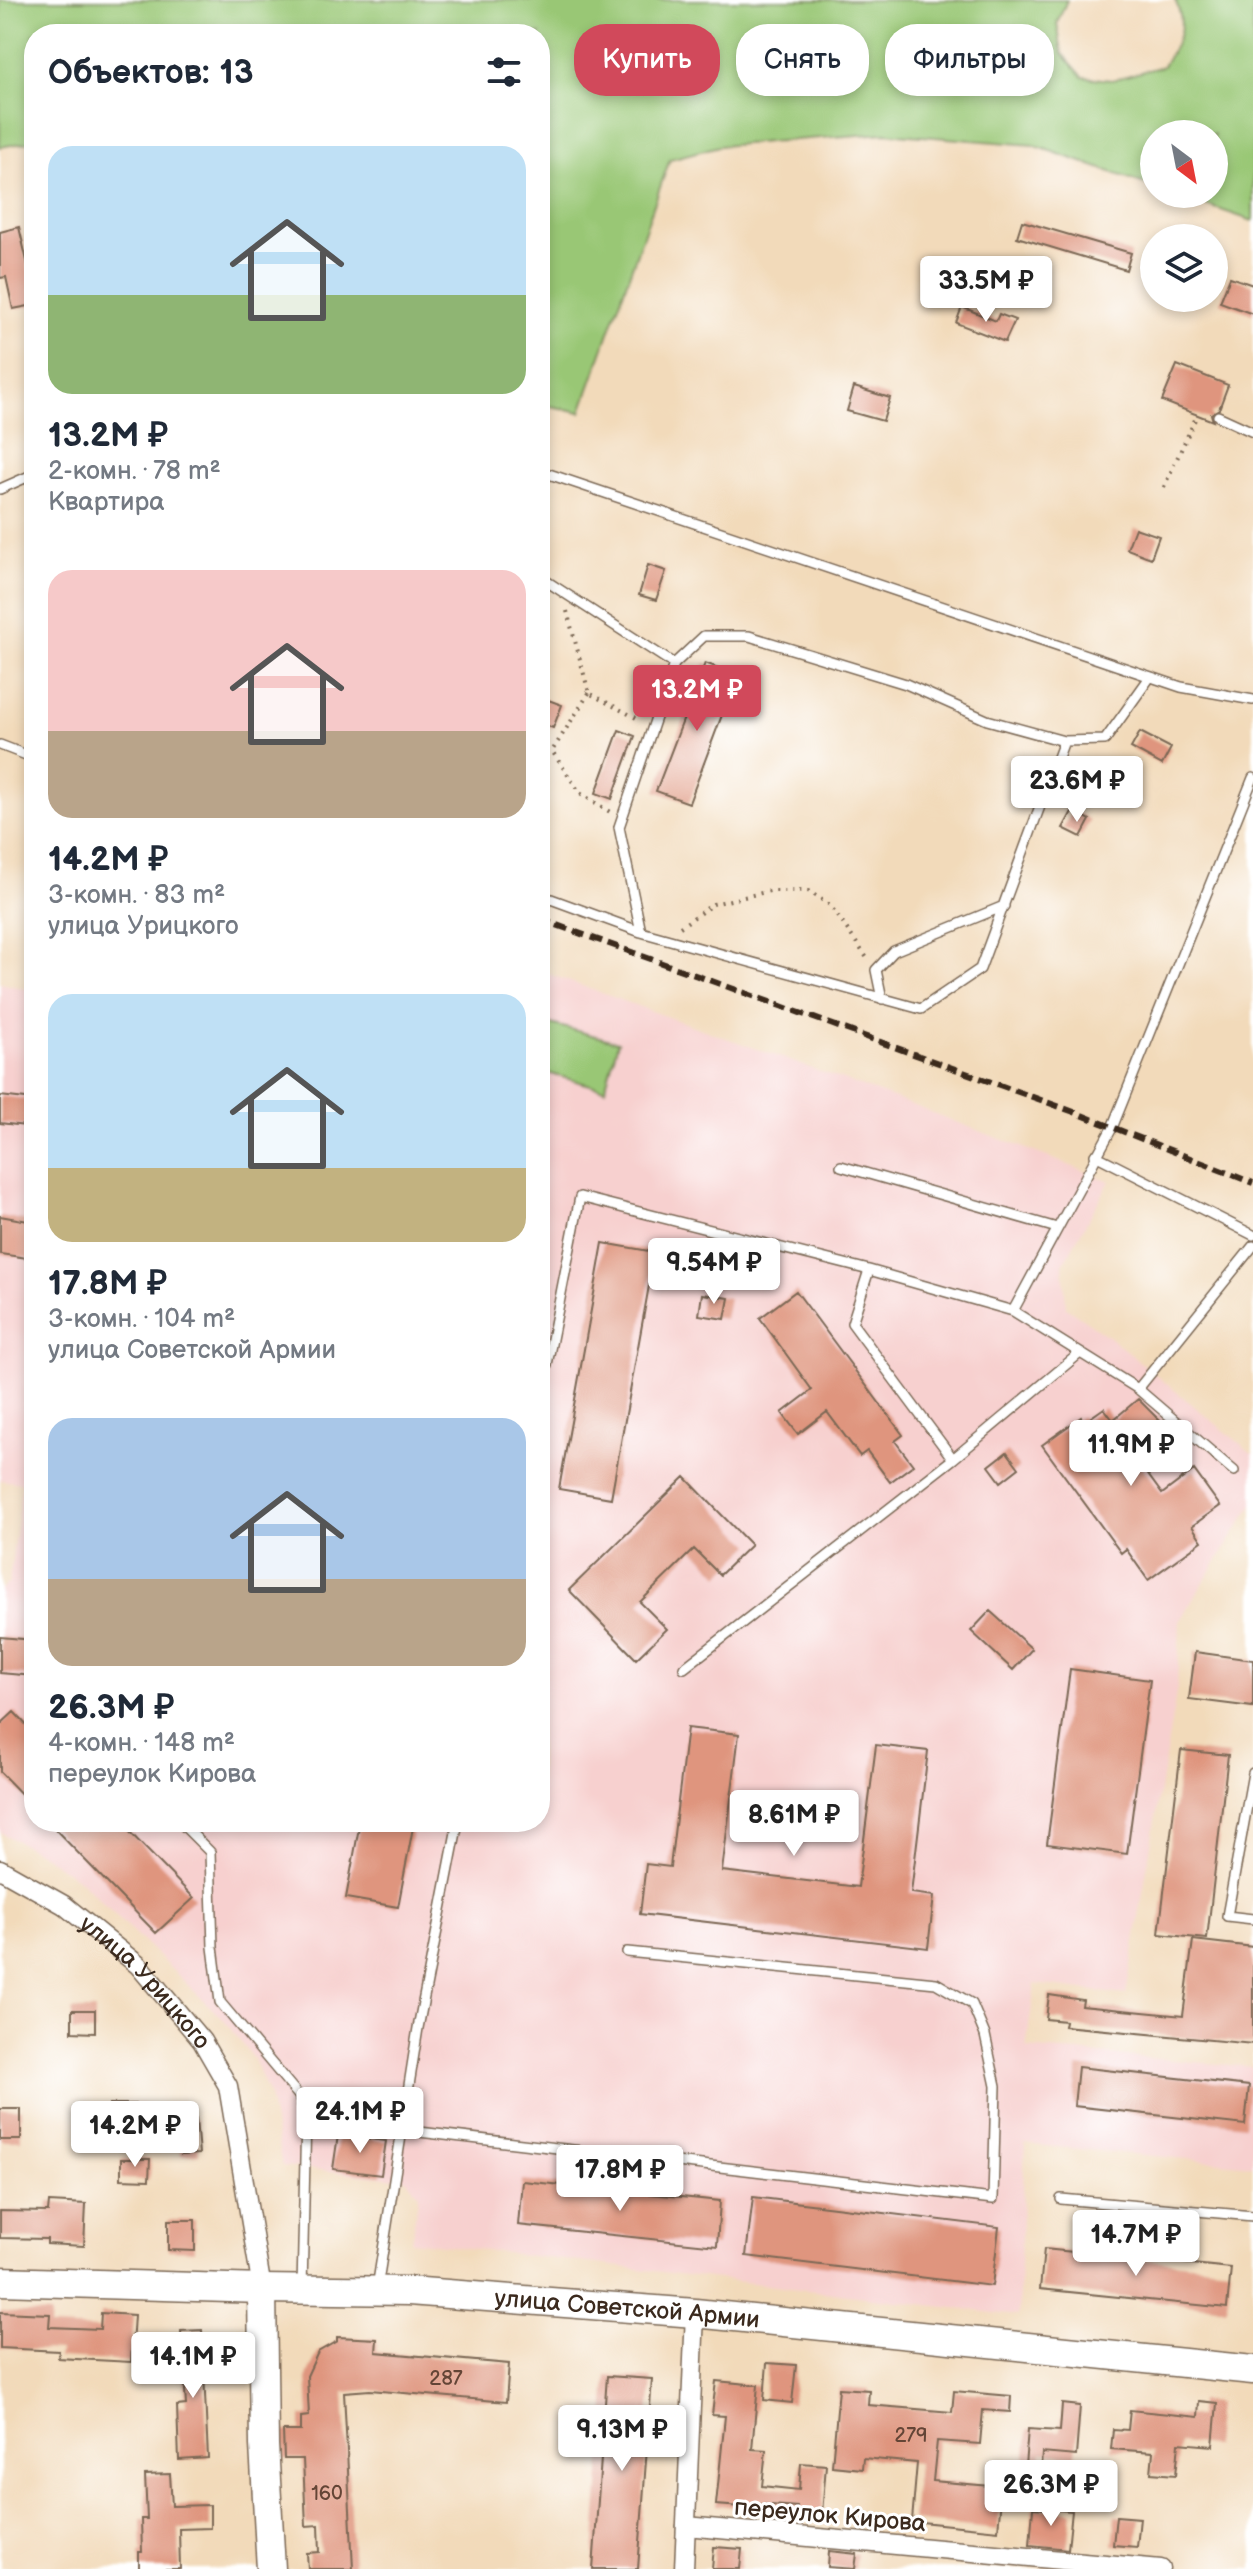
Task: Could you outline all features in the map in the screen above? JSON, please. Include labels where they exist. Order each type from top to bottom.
[{"type":"main road","name":"улица Советской Армии","points":[[0,2281],[301,2290],[377,2289],[695,2313],[1253,2370]]},
{"type":"main road","name":"улица Урицкого","points":[[262,2289],[264,2445],[271,2569]]},
{"type":"street","name":"улица Урицкого","points":[[0,1869],[64,1905],[138,1965],[202,2041],[228,2086],[262,2289]]},
{"type":"street","points":[[684,2569],[695,2313]]},
{"type":"street","name":"переулок Кирова","points":[[686,2526],[1161,2569]]},
{"type":"lane","points":[[1218,416],[1253,432]]},
{"type":"lane","points":[[550,474],[1181,687],[1253,700]]},
{"type":"lane","points":[[0,489],[24,478]]},
{"type":"lane","points":[[550,583],[674,664]]},
{"type":"lane","points":[[641,932],[619,827],[674,664],[704,636],[749,636],[906,684],[987,720],[1064,741],[1105,740],[1150,677]]},
{"type":"lane","points":[[550,899],[641,932],[921,1009],[980,969],[1064,741]]},
{"type":"lane","points":[[0,745],[24,754]]},
{"type":"lane","points":[[1013,1311],[1112,1128],[1253,778]]},
{"type":"lane","points":[[882,999],[876,970],[894,951],[1004,906]]},
{"type":"lane","points":[[1095,1155],[1253,1235]]},
{"type":"lane","points":[[841,1166],[1057,1228]]},
{"type":"lane","points":[[550,1349],[580,1197],[869,1270],[1013,1311],[1138,1389],[1234,1471]]},
{"type":"lane","points":[[1138,1389],[1253,1246]]},
{"type":"lane","points":[[869,1270],[852,1323],[953,1459]]},
{"type":"lane","points":[[684,1668],[953,1459],[1080,1353]]},
{"type":"lane","points":[[1253,1773],[1227,1916],[1253,1919]]},
{"type":"lane","points":[[190,1832],[210,1852],[213,1947],[220,2002],[299,2096],[306,2116],[301,2290]]},
{"type":"lane","points":[[377,2289],[418,2028],[456,1832]]},
{"type":"lane","points":[[306,2116],[993,2199],[996,2086],[985,2035],[972,2004],[936,1983],[627,1952]]},
{"type":"lane","points":[[1061,2199],[1253,2216]]},
{"type":"path","points":[[1164,487],[1197,415]]},
{"type":"path","points":[[562,591],[589,693],[552,751],[580,793],[621,820]]},
{"type":"path","points":[[589,693],[653,726]]},
{"type":"path","points":[[663,938],[713,904],[770,891],[808,891],[830,905],[876,970]]},
{"type":"shaded area","points":[[550,975],[896,1099],[1110,1181],[1063,1264],[1066,1307],[1108,1336],[1253,1454],[1253,1504],[1180,1620],[1177,1687],[1126,1995],[1035,1984],[1026,2048],[1253,2067],[1253,2165],[1025,2144],[1018,2316],[411,2241],[419,2194],[406,2179],[282,2166],[269,2095],[254,2059],[222,2018],[77,1878],[0,1832],[0,1590],[9,1583],[22,1483],[0,1480],[0,983],[24,989],[24,1832],[550,1832]]},
{"type":"green space","points":[[0,0],[1067,0],[1057,23],[1062,53],[1083,77],[1112,80],[1163,66],[1180,34],[1181,19],[1175,0],[1253,0],[1253,221],[1215,208],[1228,208],[1228,120],[1140,120],[1140,182],[1033,145],[885,133],[719,146],[670,159],[581,412],[550,406],[550,24],[24,24],[24,143],[0,147]]},
{"type":"green space","points":[[550,1024],[618,1042],[605,1089],[550,1074]]},
{"type":"building","points":[[1022,221],[1131,253],[1126,270],[1017,237]]},
{"type":"building","points":[[19,227],[24,248],[24,307],[13,309],[6,277],[0,278],[0,232]]},
{"type":"building","points":[[1230,277],[1253,285],[1253,314],[1228,305]]},
{"type":"building","points":[[962,307],[996,321],[999,314],[1015,320],[1005,342],[956,323]]},
{"type":"building","points":[[1177,365],[1228,385],[1219,409],[1211,414],[1213,421],[1162,401]]},
{"type":"building","points":[[854,387],[890,398],[883,421],[847,411]]},
{"type":"building","points":[[1135,528],[1159,536],[1151,558],[1127,549]]},
{"type":"building","points":[[648,565],[666,571],[656,600],[639,595]]},
{"type":"building","points":[[705,663],[737,675],[689,803],[656,791]]},
{"type":"building","points":[[550,701],[562,705],[553,728],[550,727]]},
{"type":"building","points":[[619,730],[635,736],[612,799],[596,793]]},
{"type":"building","points":[[1140,732],[1171,748],[1162,765],[1131,748]]},
{"type":"building","points":[[1073,810],[1090,820],[1081,837],[1063,828]]},
{"type":"building","points":[[0,1096],[24,1099],[24,1126],[0,1123]]},
{"type":"building","points":[[0,1216],[24,1220],[24,1258],[0,1254]]},
{"type":"building","points":[[603,1243],[655,1252],[611,1498],[559,1489]]},
{"type":"building","points":[[796,1291],[903,1435],[895,1441],[913,1465],[890,1482],[867,1451],[860,1456],[827,1412],[798,1434],[782,1413],[812,1390],[760,1318]]},
{"type":"building","points":[[702,1294],[729,1298],[725,1319],[699,1315]]},
{"type":"building","points":[[1138,1399],[1162,1423],[1130,1450],[1162,1494],[1194,1470],[1220,1506],[1192,1526],[1202,1541],[1148,1580],[1126,1549],[1121,1553],[1042,1445],[1081,1417],[1084,1422],[1104,1408],[1113,1420]]},
{"type":"building","points":[[1007,1452],[1019,1468],[1001,1482],[989,1466]]},
{"type":"building","points":[[685,1477],[751,1545],[720,1575],[694,1549],[640,1602],[667,1629],[636,1659],[569,1590]]},
{"type":"building","points":[[990,1611],[1032,1649],[1013,1670],[971,1631]]},
{"type":"building","points":[[0,1637],[24,1639],[24,1675],[0,1673]]},
{"type":"building","points":[[1195,1652],[1253,1660],[1253,1707],[1189,1699]]},
{"type":"building","points":[[1070,1669],[1150,1680],[1127,1854],[1047,1844]]},
{"type":"building","points":[[14,1712],[24,1722],[24,1797],[0,1772],[0,1725]]},
{"type":"building","points":[[687,1728],[739,1734],[722,1871],[858,1887],[876,1745],[928,1751],[911,1893],[934,1896],[928,1948],[640,1914],[646,1864],[670,1867]]},
{"type":"building","points":[[1181,1750],[1228,1755],[1207,1939],[1159,1934]]},
{"type":"building","points":[[58,1832],[130,1832],[194,1898],[156,1933]]},
{"type":"building","points":[[358,1832],[412,1832],[398,1907],[346,1898]]},
{"type":"building","points":[[1193,1940],[1253,1947],[1253,2044],[1064,2026],[1065,2021],[1046,2019],[1049,1995],[1083,2000],[1082,2006],[1183,2016]]},
{"type":"building","points":[[72,2010],[95,2010],[95,2033],[72,2032]]},
{"type":"building","points":[[1078,2067],[1249,2086],[1245,2125],[1074,2106]]},
{"type":"building","points":[[109,2104],[151,2104],[151,2123],[109,2123]]},
{"type":"building","points":[[0,2109],[21,2109],[21,2140],[0,2140]]},
{"type":"building","points":[[196,2119],[199,2154],[181,2155],[178,2121]]},
{"type":"building","points":[[338,2135],[386,2141],[381,2175],[333,2169]]},
{"type":"building","points":[[121,2159],[150,2159],[149,2180],[121,2179]]},
{"type":"building","points":[[522,2181],[720,2201],[717,2246],[518,2225]]},
{"type":"building","points":[[753,2197],[999,2227],[992,2286],[746,2256]]},
{"type":"building","points":[[49,2202],[86,2204],[84,2246],[47,2244],[47,2239],[0,2238],[0,2211],[48,2212]]},
{"type":"building","points":[[168,2220],[195,2220],[195,2251],[168,2250]]},
{"type":"building","points":[[1044,2249],[1231,2268],[1227,2308],[1040,2289]]},
{"type":"building","points":[[0,2312],[50,2314],[49,2327],[100,2329],[101,2313],[134,2315],[131,2362],[58,2358],[59,2351],[0,2348]]},
{"type":"building","points":[[202,2330],[208,2458],[179,2460],[177,2406],[186,2405],[181,2331]]},
{"type":"building","points":[[337,2337],[377,2339],[376,2352],[509,2364],[506,2402],[370,2390],[344,2392],[353,2569],[308,2569],[307,2553],[320,2552],[319,2525],[306,2526],[303,2459],[284,2459],[283,2431],[301,2431],[301,2417],[309,2416],[307,2376],[318,2352],[337,2341]]},
{"type":"building","points":[[767,2363],[796,2365],[792,2403],[764,2400]]},
{"type":"building","points":[[607,2376],[652,2379],[638,2569],[593,2569]]},
{"type":"building","points":[[716,2381],[758,2385],[752,2449],[766,2450],[762,2486],[799,2490],[801,2463],[826,2465],[822,2514],[797,2511],[797,2507],[716,2505],[725,2416],[712,2415]]},
{"type":"building","points":[[839,2388],[869,2390],[868,2405],[952,2412],[954,2391],[1011,2396],[1010,2412],[983,2410],[980,2444],[937,2441],[933,2481],[1002,2487],[998,2530],[912,2521],[917,2463],[863,2458],[862,2469],[832,2466]]},
{"type":"building","points":[[1199,2401],[1217,2403],[1213,2446],[1179,2443],[1176,2475],[1151,2473],[1153,2452],[1111,2449],[1113,2429],[1128,2430],[1130,2410],[1198,2417]]},
{"type":"building","points":[[1062,2404],[1080,2406],[1076,2456],[1042,2453],[1040,2480],[1024,2479],[1028,2429],[1060,2431]]},
{"type":"building","points":[[170,2474],[172,2506],[210,2505],[210,2528],[179,2529],[180,2569],[139,2569],[141,2519],[147,2519],[145,2475]]},
{"type":"building","points":[[1033,2508],[1072,2511],[1068,2549],[1030,2545]]},
{"type":"building","points":[[1116,2516],[1140,2518],[1137,2547],[1113,2545]]},
{"type":"building","points":[[714,2547],[742,2549],[740,2569],[712,2569]]},
{"type":"building","points":[[829,2551],[857,2554],[855,2569],[828,2567]]},
{"type":"railway","points":[[550,923],[1074,1112],[1253,1183]]}]
